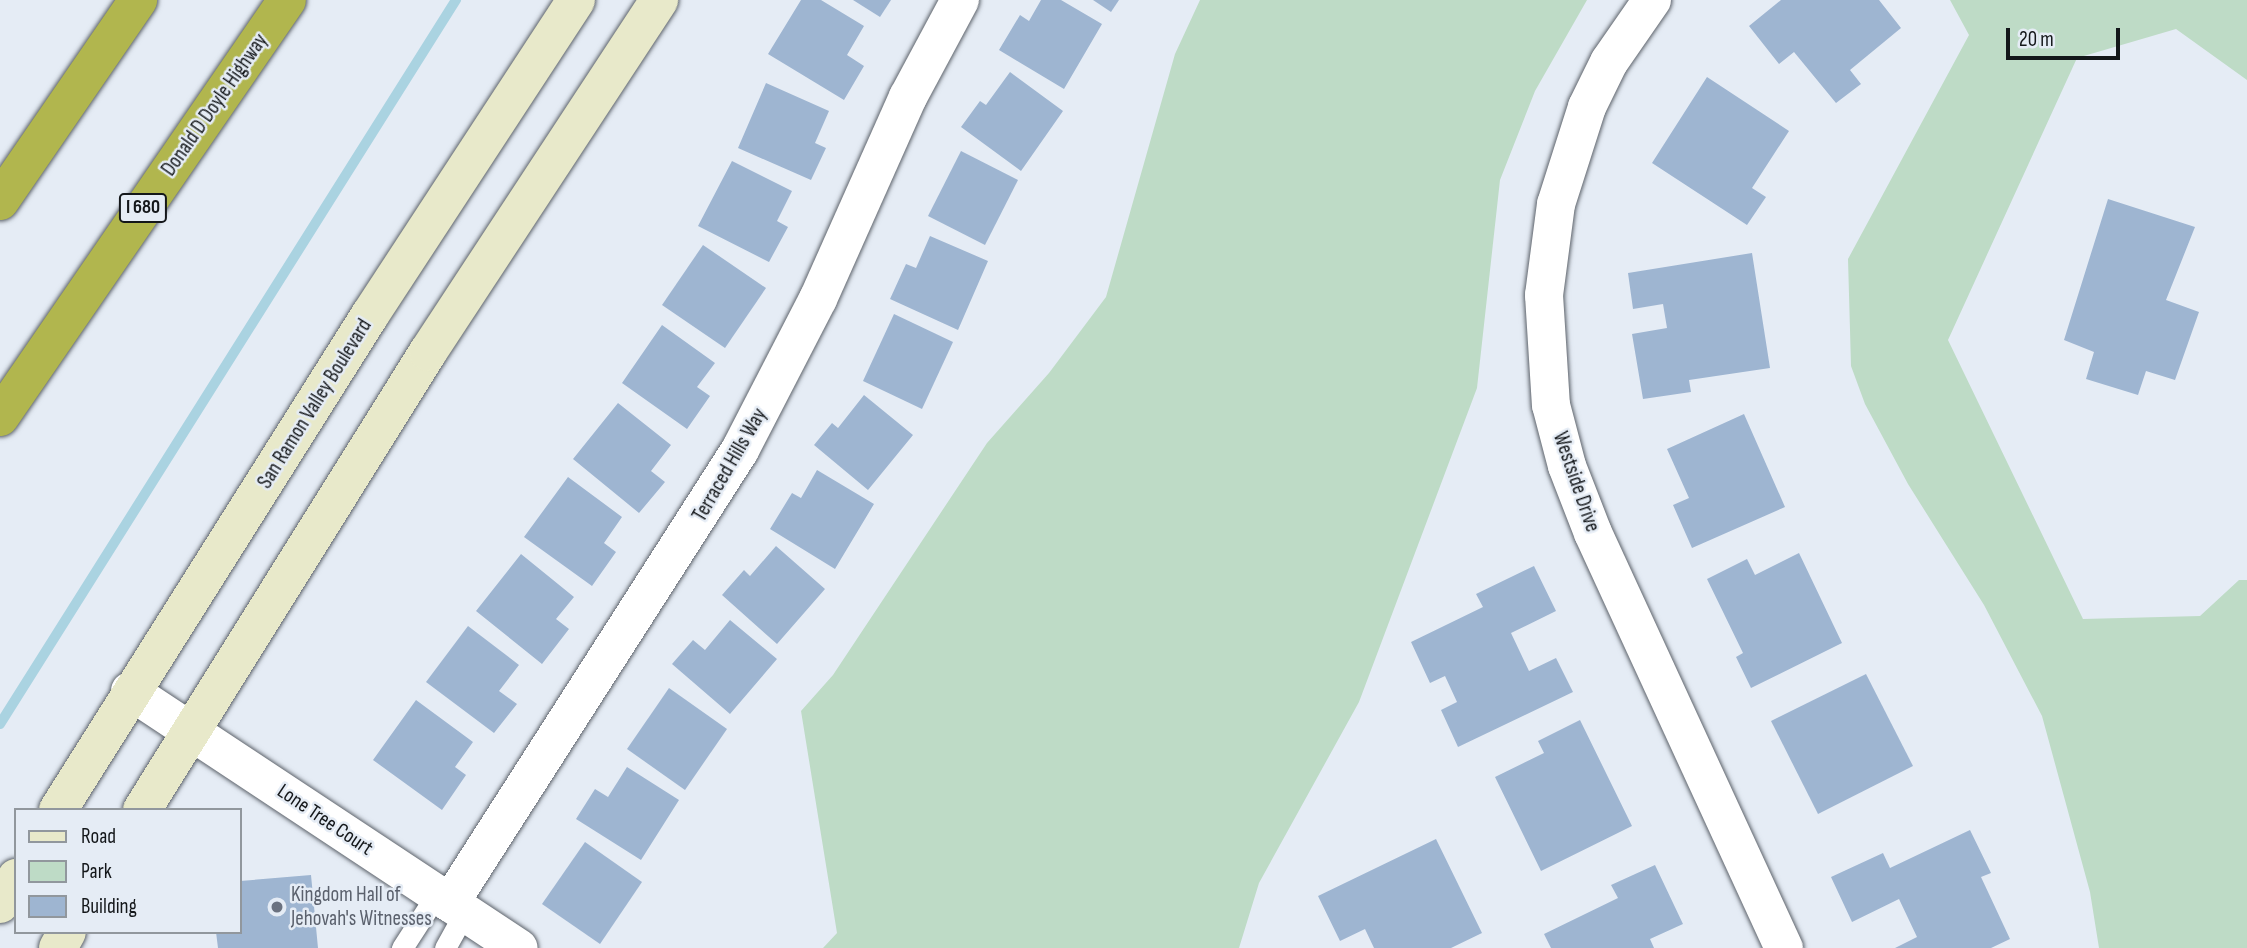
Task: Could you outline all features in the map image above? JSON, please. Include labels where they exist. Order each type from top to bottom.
[{"type":"highway","points":[[0,201],[138,0]]},
{"type":"highway","name":"Donald D Doyle Highway","points":[[0,417],[287,0]]},
{"type":"main road","name":"San Ramon Valley Boulevard","points":[[59,808],[130,691],[576,0]]},
{"type":"main road","points":[[143,808],[428,352],[659,0]]},
{"type":"main road","points":[[0,904],[14,881]]},
{"type":"street","name":"Terraced Hills Way","points":[[451,903],[740,450],[818,299],[908,97],[960,0]]},
{"type":"street","name":"Westside Drive","points":[[1652,0],[1609,62],[1587,107],[1556,204],[1544,295],[1551,405],[1567,466],[1593,533],[1784,948]]},
{"type":"street","name":"Lone Tree Court","points":[[130,691],[519,948]]},
{"type":"lane","points":[[402,948],[416,928],[451,903]]},
{"type":"lane","points":[[445,948],[451,903]]},
{"type":"green space","points":[[1200,0],[1587,0],[1535,91],[1500,180],[1477,388],[1359,702],[1259,883],[1239,948],[823,948],[837,933],[801,711],[833,675],[987,443],[1049,373],[1106,297],[1175,54]]},
{"type":"green space","points":[[1950,0],[2247,0],[2247,80],[2176,29],[2077,58],[1948,340],[2083,619],[2200,616],[2239,580],[2247,580],[2247,948],[2099,948],[2090,892],[2042,716],[1984,605],[1908,484],[1865,404],[1851,366],[1848,259],[1969,35]]},
{"type":"building","points":[[801,0],[821,0],[864,26],[847,55],[864,66],[844,100],[768,54]]},
{"type":"building","points":[[853,0],[891,0],[880,17]]},
{"type":"building","points":[[1041,0],[1061,0],[1102,24],[1064,89],[999,50],[1020,15],[1029,21]]},
{"type":"building","points":[[1093,0],[1119,0],[1111,12]]},
{"type":"building","points":[[1781,0],[1879,0],[1901,28],[1850,70],[1861,84],[1836,103],[1794,52],[1779,64],[1749,26]]},
{"type":"building","points":[[1010,72],[1063,111],[1021,171],[961,127],[980,101],[986,105]]},
{"type":"building","points":[[1707,77],[1789,131],[1752,188],[1766,197],[1747,225],[1652,163]]},
{"type":"building","points":[[766,83],[829,111],[815,143],[826,148],[811,180],[738,148]]},
{"type":"building","points":[[961,151],[1018,180],[985,245],[928,216]]},
{"type":"building","points":[[732,161],[792,191],[777,221],[788,227],[769,262],[698,226]]},
{"type":"building","points":[[2108,199],[2195,227],[2166,300],[2199,312],[2175,380],[2146,371],[2138,395],[2086,379],[2094,352],[2064,340]]},
{"type":"building","points":[[930,236],[988,261],[958,330],[890,299],[906,264],[916,268]]},
{"type":"building","points":[[703,245],[766,288],[725,348],[662,305]]},
{"type":"building","points":[[1752,253],[1770,368],[1689,380],[1691,392],[1643,399],[1632,334],[1667,328],[1663,304],[1633,309],[1628,273]]},
{"type":"building","points":[[894,314],[953,342],[922,409],[863,381]]},
{"type":"building","points":[[662,325],[715,363],[697,387],[710,396],[687,429],[622,383]]},
{"type":"building","points":[[864,395],[913,435],[868,490],[814,445],[832,423],[838,428]]},
{"type":"building","points":[[618,403],[671,445],[651,471],[665,482],[639,513],[573,459]]},
{"type":"building","points":[[1744,414],[1785,507],[1692,548],[1673,505],[1689,498],[1667,449]]},
{"type":"building","points":[[817,470],[874,504],[835,569],[770,529],[792,493],[801,498]]},
{"type":"building","points":[[568,477],[622,517],[604,543],[616,552],[592,586],[524,537]]},
{"type":"building","points":[[776,546],[825,589],[777,644],[722,595],[744,570],[750,576]]},
{"type":"building","points":[[1799,553],[1842,643],[1751,688],[1736,657],[1743,653],[1707,579],[1747,559],[1755,575]]},
{"type":"building","points":[[521,554],[574,597],[556,619],[569,629],[542,664],[476,611]]},
{"type":"building","points":[[1534,566],[1556,611],[1511,633],[1529,671],[1556,658],[1573,692],[1458,747],[1441,710],[1457,702],[1445,676],[1430,683],[1411,642],[1483,607],[1476,594]]},
{"type":"building","points":[[730,620],[777,659],[730,714],[672,664],[693,640],[705,650]]},
{"type":"building","points":[[468,626],[519,665],[499,691],[517,704],[494,733],[426,682]]},
{"type":"building","points":[[1866,674],[1913,766],[1818,814],[1771,721]]},
{"type":"building","points":[[669,688],[727,729],[685,790],[627,749]]},
{"type":"building","points":[[416,700],[473,742],[455,767],[466,775],[442,810],[373,760]]},
{"type":"building","points":[[1580,720],[1632,826],[1541,871],[1495,777],[1544,753],[1538,741]]},
{"type":"building","points":[[627,767],[679,800],[641,860],[576,819],[595,789],[608,797]]},
{"type":"building","points":[[1970,830],[1991,873],[1981,877],[2010,939],[1991,948],[1895,948],[1917,937],[1899,899],[1852,922],[1831,877],[1883,853],[1890,868]]},
{"type":"building","points":[[1436,839],[1482,933],[1451,948],[1374,948],[1365,929],[1340,941],[1318,896]]},
{"type":"building","points":[[585,842],[642,882],[600,944],[542,904]]},
{"type":"building","points":[[1655,865],[1683,924],[1650,939],[1654,948],[1551,948],[1544,934],[1618,898],[1611,885]]},
{"type":"building","name":"Kingdom Hall of Jehovah's Witnesses","points":[[311,875],[318,948],[218,948],[216,934],[242,934],[242,881]]},
{"type":"waterway","points":[[0,724],[456,0]]},
{"type":"place","name":"Kingdom Hall of Jehovah's Witnesses","points":[[277,907]]}]
